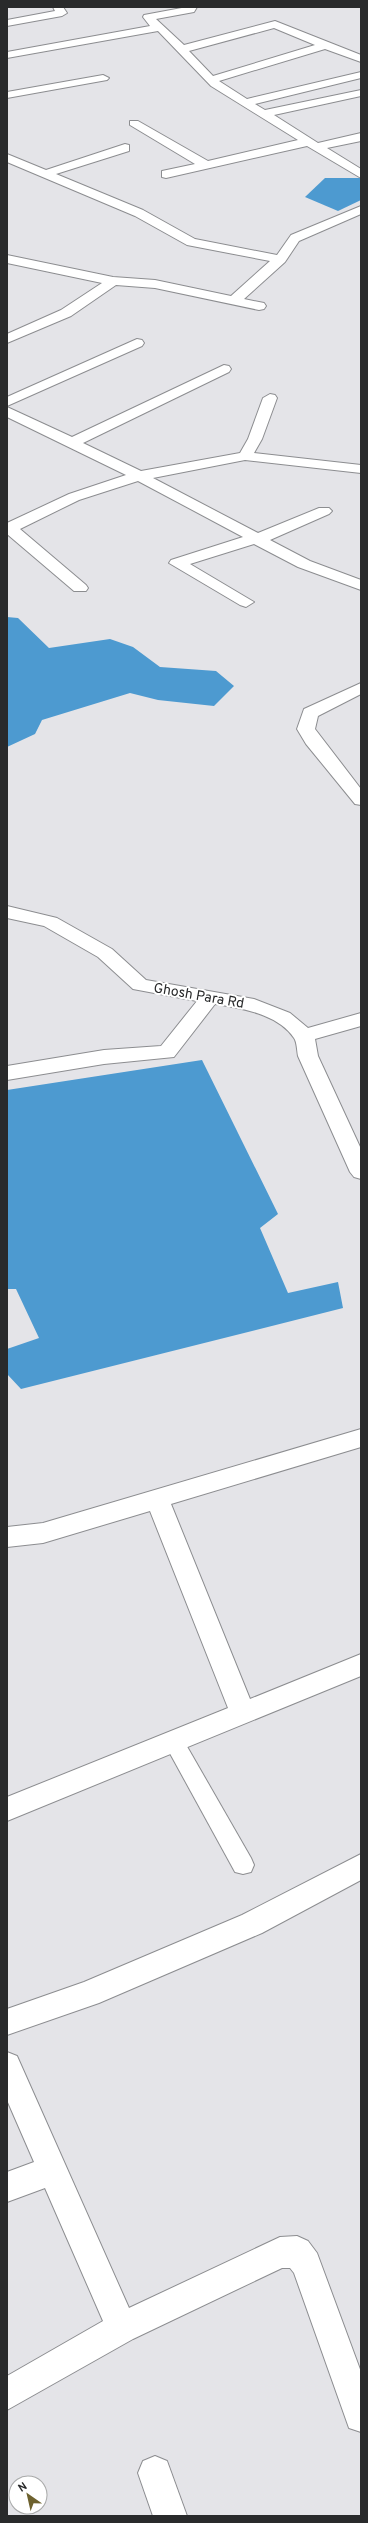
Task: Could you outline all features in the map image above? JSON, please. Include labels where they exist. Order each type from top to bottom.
[{"type":"street","points":[[7,23],[62,13],[58,7]]},
{"type":"street","points":[[192,7],[190,10],[148,17],[183,49],[212,80],[262,114],[361,174]]},
{"type":"street","points":[[183,49],[275,24],[361,59]]},
{"type":"street","points":[[7,55],[160,27]]},
{"type":"street","points":[[212,80],[325,45]]},
{"type":"street","points":[[245,103],[361,75]]},
{"type":"street","points":[[7,95],[103,78]]},
{"type":"street","points":[[262,114],[361,93]]},
{"type":"street","points":[[134,123],[206,165]]},
{"type":"street","points":[[166,174],[311,144],[361,137]]},
{"type":"street","points":[[45,174],[125,148]]},
{"type":"street","points":[[7,158],[139,213],[191,242],[280,259]]},
{"type":"street","points":[[7,172],[26,166]]},
{"type":"street","points":[[234,300],[280,259],[295,238],[361,210]]},
{"type":"street","points":[[7,259],[113,281],[154,284],[259,306]]},
{"type":"street","points":[[7,339],[66,313],[113,281]]},
{"type":"street","points":[[7,402],[137,343]]},
{"type":"street","points":[[72,443],[224,369]]},
{"type":"street","points":[[245,456],[255,439],[270,398]]},
{"type":"street","points":[[7,411],[139,476],[304,564],[361,585]]},
{"type":"street","points":[[80,588],[8,529],[74,497],[139,476],[245,456],[361,469]]},
{"type":"street","points":[[246,602],[177,563],[258,539],[324,511]]},
{"type":"street","points":[[361,688],[310,713],[306,729],[312,740],[361,800]]},
{"type":"street","name":"Ghosh Para Rd","points":[[7,912],[50,922],[105,953],[140,986],[247,1002],[283,1017],[304,1036]]},
{"type":"street","points":[[7,1073],[104,1056],[167,1052],[211,996]]},
{"type":"street","points":[[361,1019],[304,1036],[308,1056],[361,1172]]},
{"type":"street","points":[[7,1537],[42,1534],[361,1438]]},
{"type":"street","points":[[157,1499],[243,1713]]},
{"type":"street","points":[[7,1809],[361,1665]]},
{"type":"street","points":[[7,2022],[89,1994],[252,1924],[361,1866]]},
{"type":"street","points":[[7,2066],[122,2328]]},
{"type":"street","points":[[7,2187],[53,2170]]},
{"type":"street","points":[[7,2394],[122,2328],[280,2253],[296,2252],[306,2264],[361,2416]]},
{"type":"street","points":[[155,2473],[170,2516]]},
{"type":"lane","points":[[174,1742],[243,1865]]},
{"type":"water","points":[[325,178],[360,178],[361,200],[338,211],[305,197]]},
{"type":"water","points":[[7,617],[18,618],[49,648],[110,639],[133,647],[160,667],[216,671],[234,686],[214,706],[158,700],[130,693],[42,720],[35,734],[7,747]]},
{"type":"water","points":[[202,1060],[278,1214],[260,1228],[288,1293],[338,1282],[343,1308],[21,1389],[7,1374],[7,1349],[39,1338],[16,1289],[7,1289],[7,1090]]}]
